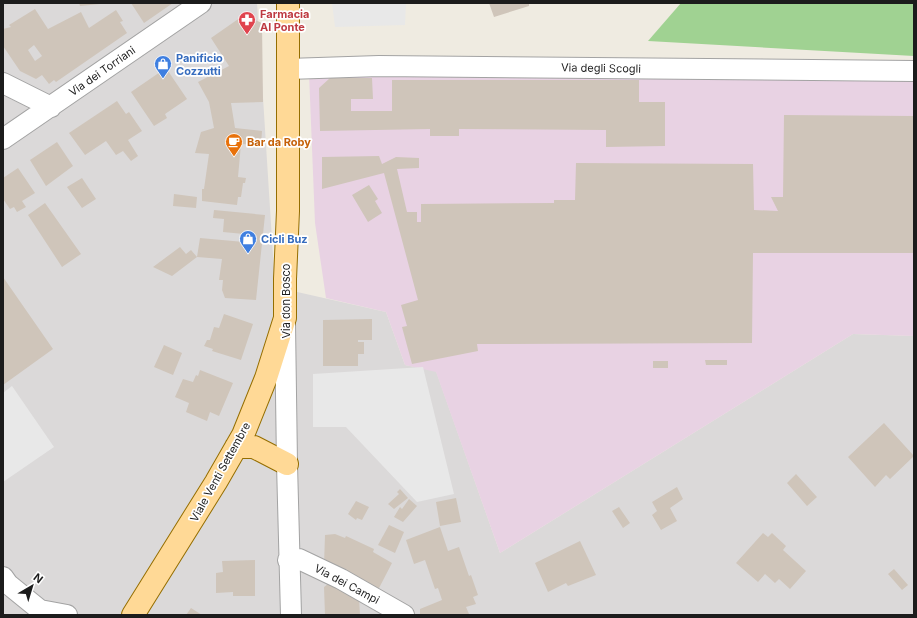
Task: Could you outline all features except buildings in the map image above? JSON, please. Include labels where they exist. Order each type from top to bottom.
[{"type":"main road","name":"Via don Bosco","points":[[285,318],[288,211],[288,3]]},
{"type":"main road","name":"Viale Venti Settembre","points":[[133,615],[216,482],[276,380],[285,318]]},
{"type":"main road","points":[[236,447],[254,447],[286,464]]},
{"type":"street","name":"Via dei Torriani","points":[[3,139],[201,3]]},
{"type":"street","name":"Via degli Scogli","points":[[288,69],[379,66],[914,71]]},
{"type":"street","points":[[3,83],[50,107]]},
{"type":"street","points":[[276,380],[286,464],[291,615]]},
{"type":"street","name":"Via dei Campi","points":[[288,560],[299,560],[334,576],[404,615]]},
{"type":"street","points":[[3,577],[8,584],[40,610],[67,615]]},
{"type":"shaded area","points":[[3,3],[257,3],[275,287],[386,312],[405,365],[436,371],[500,553],[853,334],[914,336],[914,615],[3,615]]},
{"type":"shaded area","points":[[332,3],[406,3],[405,25],[335,27]]},
{"type":"shaded area","points":[[309,73],[914,77],[914,336],[853,334],[500,553],[436,372],[405,365],[386,312],[326,298],[315,223]]},
{"type":"shaded area","points":[[423,367],[454,494],[417,502],[346,427],[313,427],[313,374]]},
{"type":"shaded area","points":[[12,386],[54,447],[3,482],[3,393]]},
{"type":"green space","points":[[681,3],[914,3],[914,56],[648,41]]},
{"type":"place","name":"Farmacia Al Ponte","points":[[247,35]]},
{"type":"place","name":"Panificio Cozzutti","points":[[163,79]]},
{"type":"place","name":"Bar da Roby","points":[[234,157]]},
{"type":"place","name":"Cicli Buz","points":[[248,254]]}]
